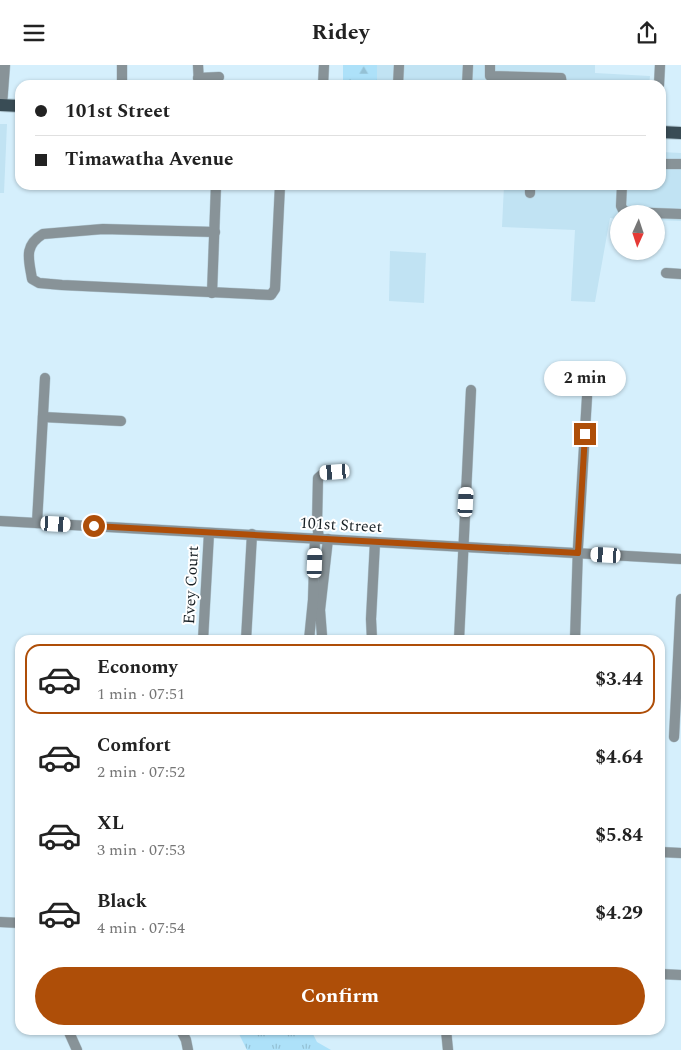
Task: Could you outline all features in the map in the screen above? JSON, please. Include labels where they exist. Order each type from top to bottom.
[{"type":"main road","points":[[1,105],[15,106]]},
{"type":"main road","points":[[666,132],[681,133]]},
{"type":"street","points":[[1,105],[4,65]]},
{"type":"street","points":[[122,65],[122,80]]},
{"type":"street","points":[[198,65],[198,80]]},
{"type":"street","points":[[323,80],[324,65]]},
{"type":"street","points":[[398,80],[399,65]]},
{"type":"street","points":[[468,65],[468,80]]},
{"type":"street","points":[[659,80],[660,65]]},
{"type":"street","points":[[490,70],[561,78],[561,80]]},
{"type":"street","points":[[206,80],[219,77]]},
{"type":"street","points":[[666,164],[681,164]]},
{"type":"street","points":[[212,293],[216,190]]},
{"type":"street","points":[[215,233],[103,229],[43,234],[35,239],[29,250],[32,279],[39,283],[271,295],[275,289],[280,190]]},
{"type":"street","points":[[622,190],[621,206],[627,212],[681,214]]},
{"type":"street","points":[[666,273],[681,274]]},
{"type":"street","points":[[37,523],[45,378]]},
{"type":"street","points":[[459,635],[471,391]]},
{"type":"street","points":[[575,635],[587,397]]},
{"type":"street","points":[[43,417],[121,421]]},
{"type":"street","points":[[322,635],[321,539],[317,525],[318,478],[324,473],[335,472]]},
{"type":"street","name":"101st Street","points":[[0,521],[681,559]]},
{"type":"street","name":"Evey Court","points":[[203,635],[209,533]]},
{"type":"street","points":[[246,635],[252,534]]},
{"type":"street","points":[[310,635],[321,539]]},
{"type":"street","points":[[372,635],[376,542]]},
{"type":"street","points":[[674,737],[681,599]]},
{"type":"street","points":[[665,852],[681,853]]},
{"type":"street","points":[[0,922],[15,923]]},
{"type":"street","points":[[665,974],[681,975]]},
{"type":"street","points":[[70,1035],[77,1050]]},
{"type":"street","points":[[184,1035],[188,1050]]},
{"type":"street","points":[[446,1035],[448,1050]]},
{"type":"shaded area","points":[[377,65],[595,65],[595,73],[650,76],[650,80],[377,80]]},
{"type":"shaded area","points":[[0,124],[7,124],[4,193],[0,193]]},
{"type":"shaded area","points":[[666,152],[681,153],[681,221],[665,220],[665,205],[610,205],[610,218],[595,302],[571,301],[575,230],[502,227],[504,190],[666,190]]},
{"type":"shaded area","points":[[390,251],[426,253],[424,303],[389,301]]},
{"type":"green space","points":[[343,65],[377,65],[377,80],[343,80]]},
{"type":"green space","points":[[240,1035],[314,1035],[317,1042],[331,1050],[247,1050]]},
{"type":"route","points":[[94,526],[578,553],[585,434]]}]
